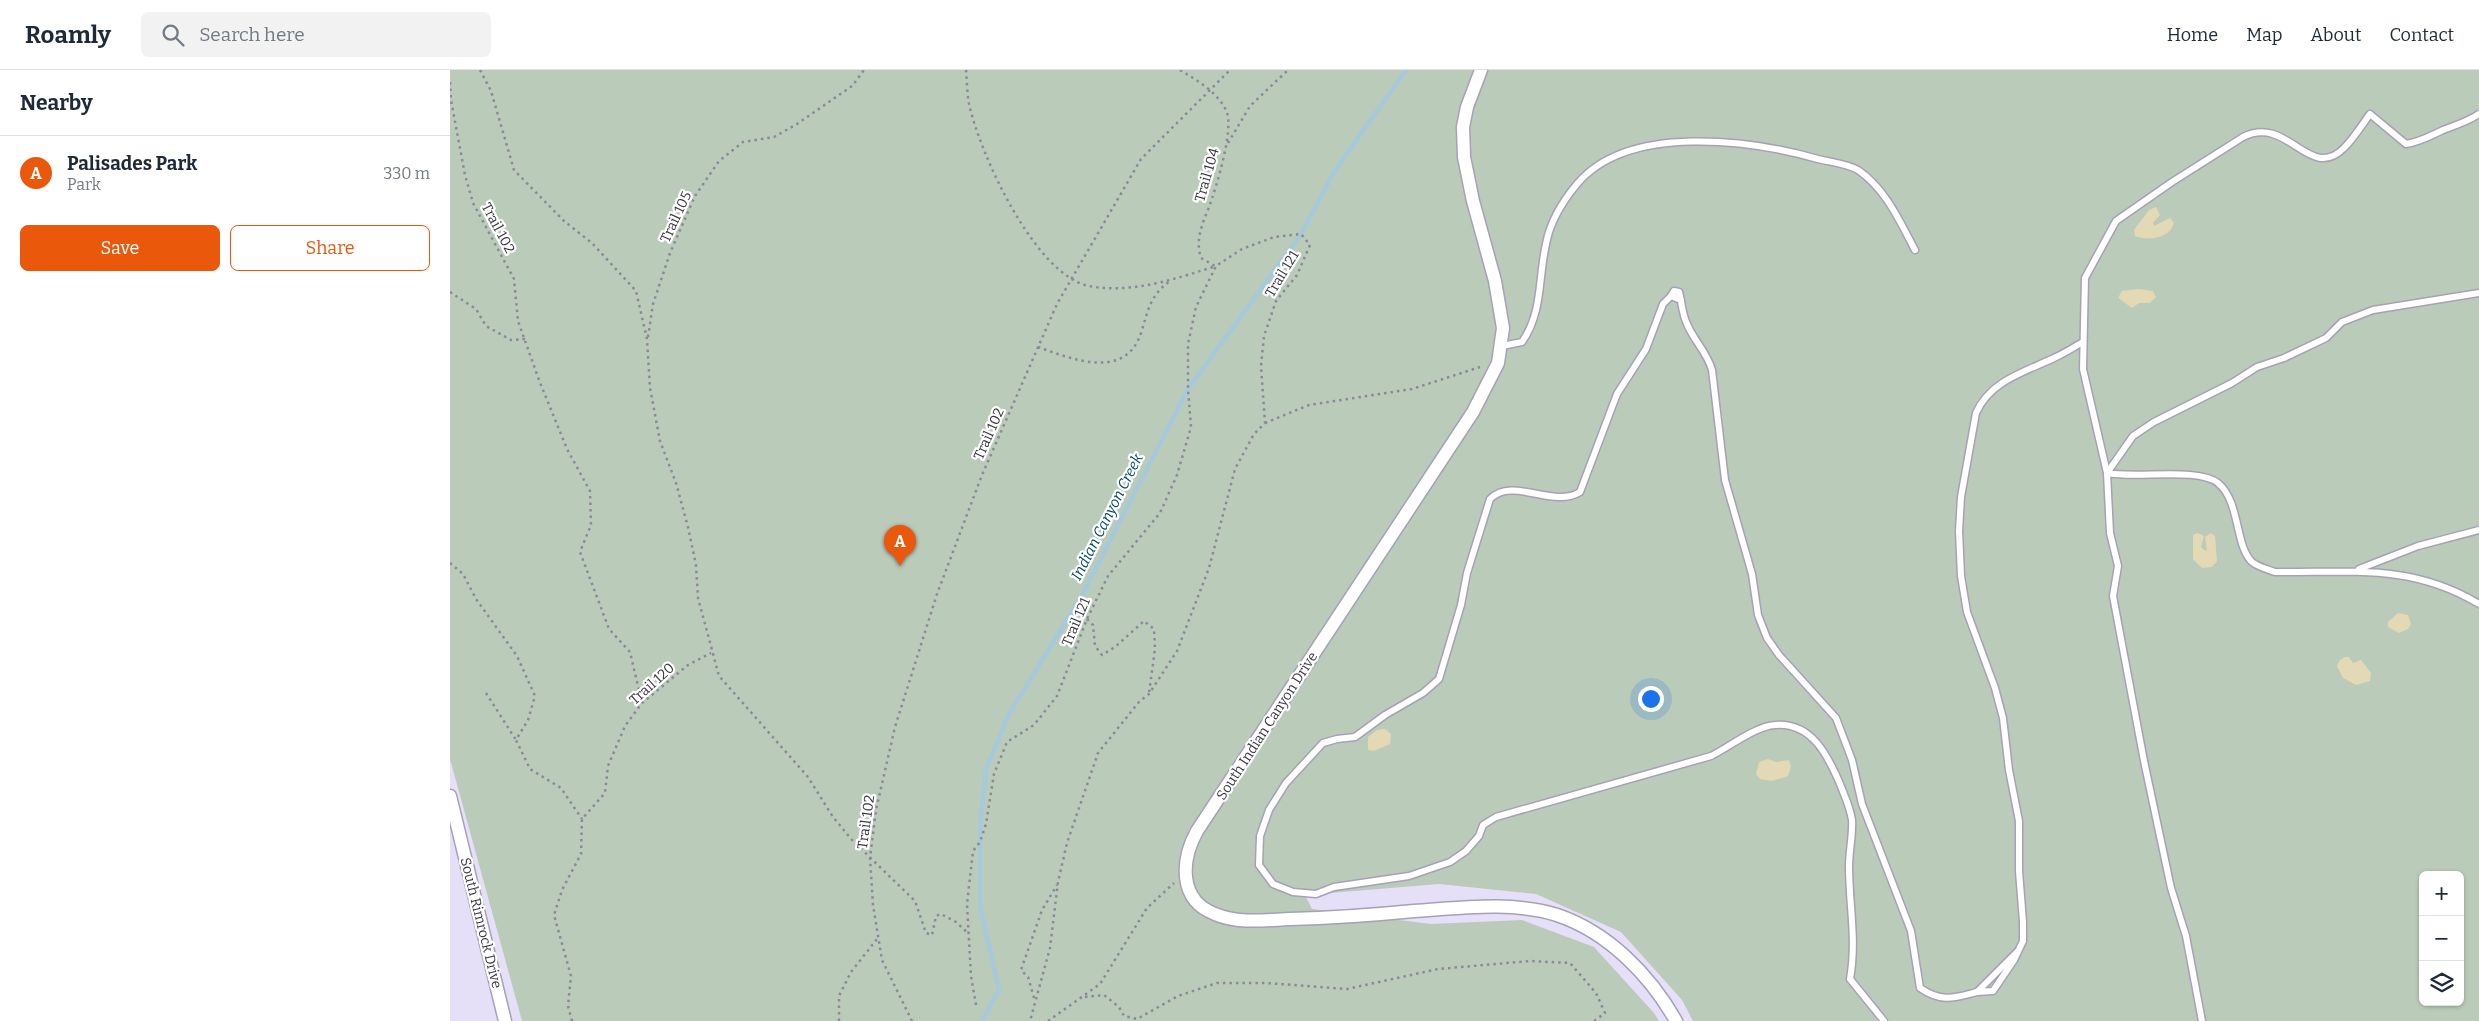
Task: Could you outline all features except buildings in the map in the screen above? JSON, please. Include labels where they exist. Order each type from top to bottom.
[{"type":"street","name":"South Indian Canyon Drive","points":[[1481,70],[1467,107],[1464,127],[1464,148],[1467,175],[1501,309],[1502,346],[1498,362],[1473,412],[1197,831],[1188,852],[1185,874],[1191,894],[1198,903],[1216,915],[1232,919],[1304,918],[1466,908],[1536,910],[1556,915],[1590,930],[1623,955],[1654,988],[1676,1021]]},
{"type":"street","name":"South Rimrock Drive","points":[[450,796],[506,1021]]},
{"type":"lane","points":[[2202,1021],[2186,936],[2171,888],[2144,761],[2113,596],[2118,566],[2110,533],[2108,473],[2083,369],[2086,278],[2116,221],[2172,182],[2252,132],[2269,132],[2285,138],[2316,159],[2329,157],[2344,149],[2370,114],[2406,144],[2420,142],[2444,130],[2466,123],[2479,114]]},
{"type":"lane","points":[[1502,346],[1522,342],[1532,328],[1539,304],[1546,245],[1554,219],[1568,197],[1578,183],[1605,161],[1638,148],[1676,142],[1727,143],[1791,151],[1857,170],[1886,196],[1915,250]]},
{"type":"lane","points":[[1884,1021],[1850,979],[1854,953],[1849,865],[1852,823],[1850,807],[1832,764],[1820,745],[1805,732],[1789,726],[1775,725],[1757,730],[1731,747],[1711,756],[1496,817],[1483,825],[1479,836],[1466,851],[1450,862],[1409,876],[1334,887],[1316,894],[1293,892],[1274,884],[1259,865],[1260,836],[1269,810],[1286,782],[1324,743],[1355,737],[1385,715],[1423,693],[1438,678],[1457,619],[1467,572],[1490,499],[1496,493],[1507,490],[1561,497],[1574,496],[1580,492],[1617,394],[1646,349],[1663,304],[1674,291],[1679,292],[1687,324],[1709,358],[1712,370],[1725,480],[1752,574],[1758,616],[1767,638],[1779,655],[1836,718],[1852,760],[1862,804],[1911,931],[1920,988],[1933,997],[1949,999],[1977,992],[1993,991],[2023,941],[2019,871],[2019,821],[2009,770],[2003,718],[1995,688],[1967,612],[1959,531],[1962,497],[1976,413],[1982,400],[1993,389],[2016,374],[2057,357],[2083,342]]},
{"type":"lane","points":[[2108,473],[2132,436],[2154,422],[2232,383],[2257,367],[2284,358],[2326,338],[2342,322],[2356,315],[2373,310],[2479,294]]},
{"type":"lane","points":[[2108,473],[2137,477],[2173,474],[2198,476],[2217,482],[2226,493],[2250,561],[2262,568],[2275,572],[2356,571],[2400,574],[2432,582],[2462,594],[2479,604]]},
{"type":"lane","points":[[2356,571],[2418,546],[2479,530]]},
{"type":"lane","points":[[1977,992],[2018,951]]},
{"type":"path","points":[[480,70],[491,91],[514,170],[564,221],[592,243],[636,291],[647,339]]},
{"type":"path","name":"Trail 105","points":[[647,339],[653,304],[670,253],[695,196],[720,161],[743,142],[774,137],[797,124],[852,86],[864,70]]},
{"type":"path","points":[[966,70],[969,104],[985,154],[1010,206],[1040,251],[1071,280],[1089,286],[1115,288],[1145,286],[1216,266]]},
{"type":"path","name":"Trail 104","points":[[1180,70],[1209,88],[1227,112],[1227,145],[1217,187],[1197,245],[1201,258],[1216,266]]},
{"type":"path","name":"Trail 102","points":[[912,1021],[882,960],[877,939],[870,858],[876,810],[895,727],[937,594],[982,475],[1057,304],[1141,159],[1209,88],[1230,70]]},
{"type":"path","points":[[1227,145],[1250,106],[1288,70]]},
{"type":"path","name":"Trail 102","points":[[450,82],[451,100],[465,175],[473,203],[514,279],[518,321],[526,339],[539,380],[567,450],[590,491],[591,525],[580,552],[609,629],[630,652],[642,703]]},
{"type":"path","name":"Trail 121","points":[[976,1005],[971,976],[967,904],[973,851],[980,842],[986,824],[994,774],[1006,742],[1034,725],[1057,696],[1087,619],[1108,576],[1160,512],[1177,475],[1191,427],[1188,390],[1188,344],[1196,307],[1216,266],[1242,249],[1274,238],[1301,234],[1310,245],[1297,275],[1276,301],[1264,336],[1261,366],[1265,423]]},
{"type":"path","points":[[1038,347],[1074,361],[1101,362],[1121,359],[1135,347],[1148,306],[1158,289],[1171,280]]},
{"type":"path","points":[[450,292],[476,309],[486,326],[511,340],[526,339]]},
{"type":"path","name":"Trail 102","points":[[647,339],[650,388],[658,432],[688,527],[696,565],[698,598],[711,653],[719,676],[808,777],[833,817],[870,858]]},
{"type":"path","points":[[1030,1021],[1034,999],[1050,948],[1058,882],[1067,842],[1098,753],[1139,702],[1149,694],[1177,651],[1208,568],[1235,469],[1254,434],[1265,423],[1308,405],[1412,390],[1498,362]]},
{"type":"path","points":[[450,564],[463,574],[476,599],[517,656],[536,696],[528,720],[516,740]]},
{"type":"path","points":[[1087,619],[1093,625],[1095,646],[1102,655],[1115,647],[1144,621],[1154,630],[1155,649],[1149,694]]},
{"type":"path","name":"Trail 120","points":[[582,819],[605,794],[608,766],[625,726],[642,703],[688,665],[711,653]]},
{"type":"path","points":[[486,692],[516,740],[530,769],[561,788],[582,819],[581,854],[562,890],[554,915],[571,976],[568,1006],[572,1021]]},
{"type":"path","points":[[870,858],[915,901],[926,933],[932,935],[936,916],[940,914],[956,922],[970,936]]},
{"type":"path","points":[[1048,1021],[1085,997],[1100,984],[1147,908],[1185,874]]},
{"type":"path","points":[[1034,999],[1028,977],[1021,970],[1042,910],[1058,882]]},
{"type":"path","points":[[839,1021],[839,996],[851,972],[877,939]]},
{"type":"path","points":[[1085,997],[1104,995],[1119,1007],[1124,1016],[1137,1019],[1178,996],[1217,983],[1266,983],[1347,989],[1438,969],[1530,961],[1570,963],[1596,993],[1605,1013],[1594,1021]]},
{"type":"green space","points":[[450,70],[2479,70],[2479,1021],[1693,1021],[1682,1000],[1621,932],[1536,894],[1439,884],[1305,895],[1312,909],[1431,924],[1522,920],[1594,947],[1654,1013],[1659,1021],[522,1021],[450,759]]},
{"type":"sand","points":[[2156,207],[2160,215],[2153,223],[2154,226],[2170,218],[2174,223],[2172,228],[2158,237],[2140,238],[2135,236],[2134,230],[2149,210]]},
{"type":"sand","points":[[2138,289],[2153,291],[2156,297],[2150,303],[2139,303],[2132,308],[2118,298],[2122,291]]},
{"type":"sand","points":[[2197,533],[2204,536],[2201,547],[2207,551],[2205,537],[2211,533],[2215,536],[2217,561],[2212,567],[2202,568],[2193,559],[2193,535]]},
{"type":"sand","points":[[2398,613],[2408,615],[2411,624],[2408,629],[2399,633],[2388,627],[2388,622]]},
{"type":"sand","points":[[2349,657],[2353,663],[2361,660],[2371,673],[2370,681],[2356,685],[2343,678],[2337,666],[2340,660]]},
{"type":"sand","points":[[1385,729],[1391,734],[1390,744],[1374,751],[1368,750],[1368,737],[1377,730]]},
{"type":"sand","points":[[1768,759],[1776,762],[1789,760],[1791,766],[1788,776],[1772,781],[1760,779],[1756,774],[1759,762]]},
{"type":"waterway","name":"Indian Canyon Creek","points":[[982,1021],[999,989],[980,907],[980,827],[986,769],[1009,714],[1081,597],[1188,389],[1301,234],[1334,172],[1406,70]]},
{"type":"place","name":"Palisades Park","points":[[900,566]]}]
